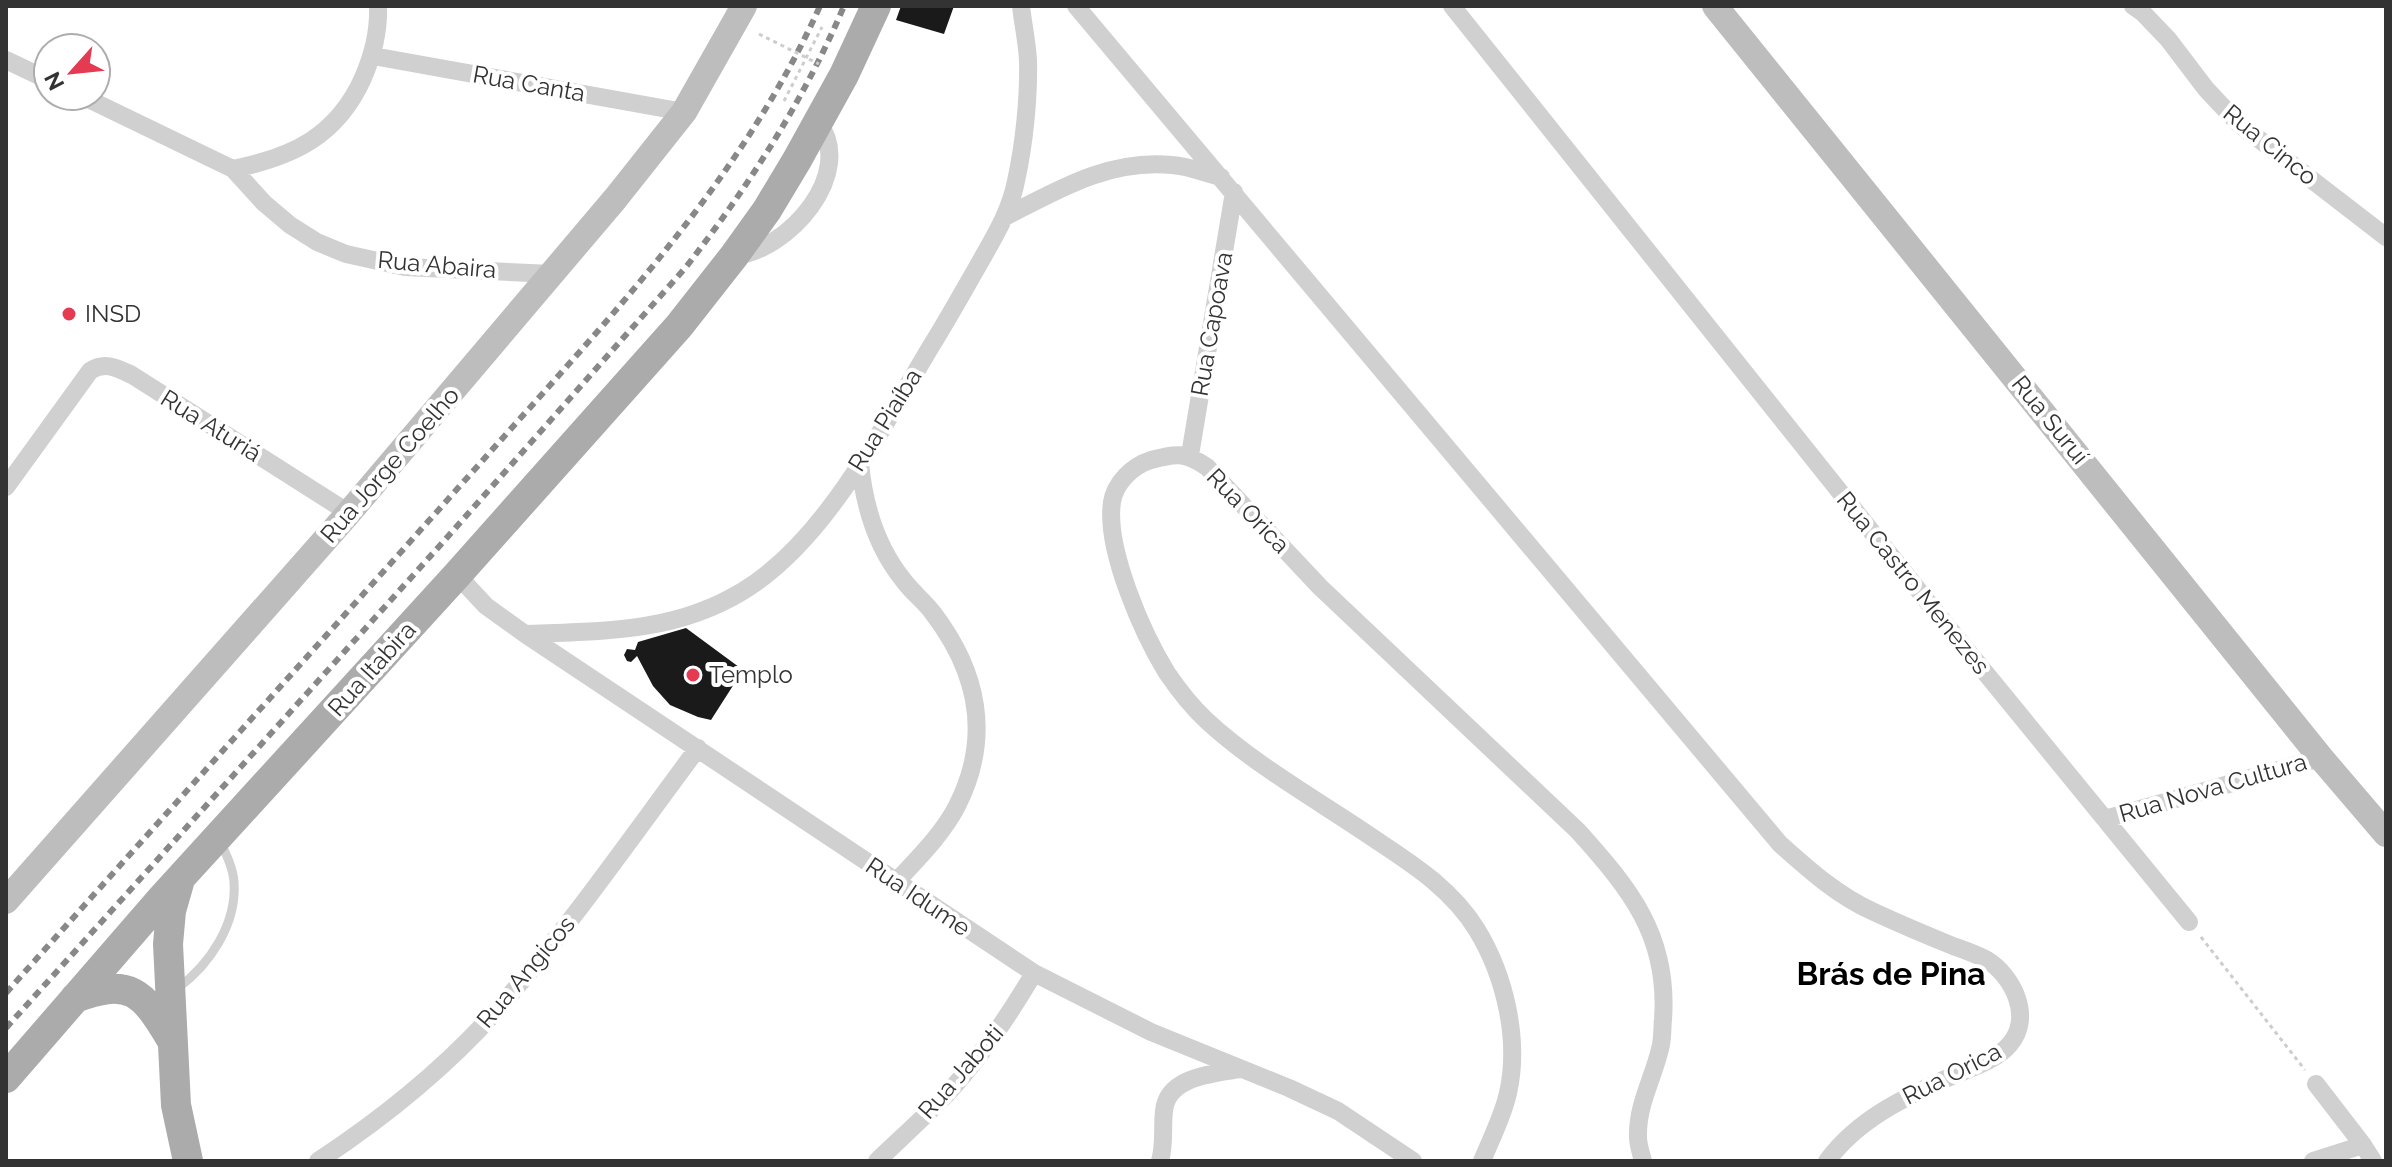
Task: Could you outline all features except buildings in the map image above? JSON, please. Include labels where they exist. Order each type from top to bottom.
[{"type":"main road","name":"Rua Itabira","points":[[6,1078],[181,878],[679,326],[767,210],[844,75],[876,6]]},
{"type":"main road","points":[[181,878],[171,911],[168,944],[176,1105],[188,1161]]},
{"type":"main road","points":[[75,998],[109,987],[137,995],[154,1011],[171,1039]]},
{"type":"street","points":[[233,169],[267,162],[301,148],[333,125],[355,96],[373,56],[378,6]]},
{"type":"street","name":"Rua Jorge Coelho","points":[[6,901],[349,513],[615,199],[684,112],[744,6]]},
{"type":"street","name":"Rua Piaíba","points":[[525,634],[655,626],[704,610],[743,591],[781,563],[817,524],[860,463],[951,314],[1005,217],[1016,182],[1024,129],[1028,62],[1021,6]]},
{"type":"street","name":"Rua Orica","points":[[1076,6],[1780,844],[1843,896],[1870,911],[1986,959],[2003,972],[2014,990],[2020,1011],[2019,1028],[2010,1044],[1992,1058],[1881,1111],[1851,1135],[1827,1161]]},
{"type":"street","name":"Rua Castro Menezes","points":[[1452,6],[1943,621],[2189,922]]},
{"type":"street","name":"Rua Suruí","points":[[1715,6],[2321,758],[2386,834]]},
{"type":"street","name":"Rua Cinco","points":[[2133,6],[2168,39],[2206,89],[2238,123],[2386,237]]},
{"type":"street","name":"Rua Canta","points":[[373,56],[684,112]]},
{"type":"street","points":[[6,60],[32,72]]},
{"type":"street","name":"Rua Abaira","points":[[112,111],[233,169],[264,203],[290,225],[317,242],[346,254],[405,267],[552,274]]},
{"type":"street","points":[[1005,217],[1091,174],[1136,165],[1173,165],[1221,177]]},
{"type":"street","name":"Rua Capoava","points":[[1190,455],[1234,192]]},
{"type":"street","name":"Rua Aturiá","points":[[6,487],[90,371],[98,365],[113,366],[132,375],[349,513]]},
{"type":"street","name":"Rua Orica","points":[[1482,1161],[1508,1093],[1512,1048],[1507,1004],[1495,967],[1477,930],[1451,894],[1419,869],[1251,756],[1205,719],[1168,674],[1143,627],[1120,566],[1112,532],[1112,501],[1122,478],[1144,462],[1170,455],[1190,455],[1207,467],[1320,587],[1578,831],[1611,867],[1639,907],[1657,950],[1665,994],[1661,1047],[1641,1102],[1638,1138],[1643,1161]]},
{"type":"street","points":[[860,463],[863,493],[884,549],[903,581],[931,610],[955,643],[973,685],[977,726],[973,766],[957,807],[931,844],[896,882]]},
{"type":"street","name":"Rua Idume","points":[[457,575],[486,606],[525,634],[1034,973],[1151,1032],[1338,1111],[1413,1161]]},
{"type":"street","name":"Rua Angicos","points":[[318,1161],[396,1104],[455,1053],[509,997],[575,915],[698,748]]},
{"type":"street","name":"Rua Nova Cultura","points":[[2105,819],[2321,758]]},
{"type":"street","name":"Rua Jaboti","points":[[877,1161],[945,1096],[1012,1012],[1034,973]]},
{"type":"street","points":[[1160,1161],[1164,1146],[1164,1107],[1173,1090],[1189,1080],[1240,1069]]},
{"type":"street","points":[[2313,1161],[2368,1153],[2316,1084]]},
{"type":"lane","points":[[172,993],[193,977],[210,958],[234,902],[234,879],[218,837]]},
{"type":"path","points":[[784,101],[822,27]]},
{"type":"path","points":[[759,34],[819,64]]},
{"type":"path","points":[[2189,922],[2316,1084]]},
{"type":"railway","points":[[6,993],[572,361],[666,250],[750,133],[787,71],[820,6]]},
{"type":"railway","points":[[6,1028],[686,267],[774,141],[811,75],[844,6]]},
{"type":"place","name":"INSD","points":[[69,314]]},
{"type":"place","name":"Templo","points":[[693,675]]},
{"type":"district","name":"Brás de Pina","points":[[1891,974]]}]
